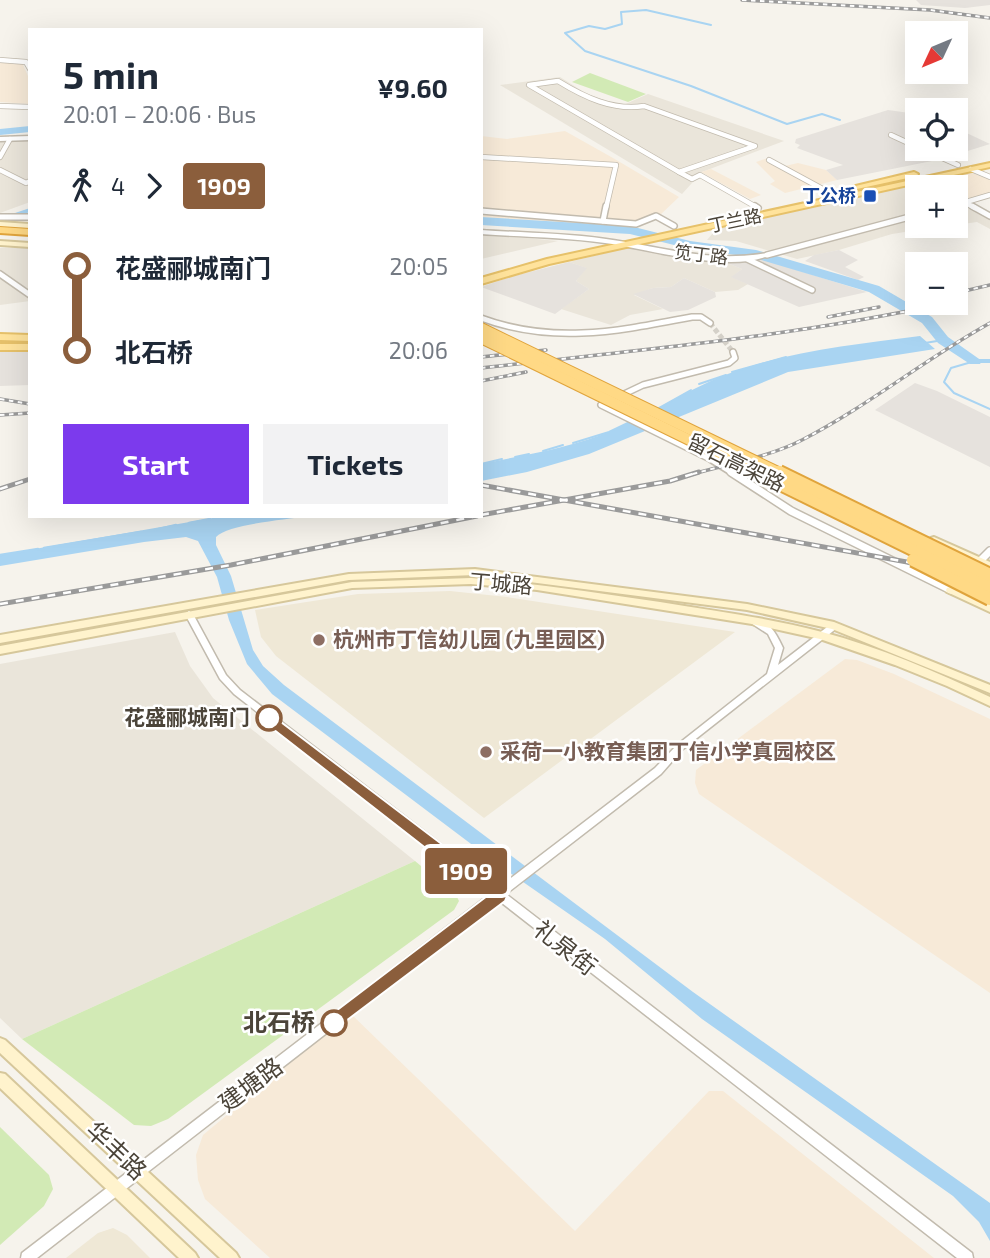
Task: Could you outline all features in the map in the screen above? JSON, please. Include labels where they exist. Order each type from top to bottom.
[{"type":"highway","points":[[0,230],[28,232]]},
{"type":"highway","points":[[0,237],[28,239]]},
{"type":"highway","name":"留石高架路","points":[[483,329],[990,587]]},
{"type":"highway","name":"留石高架路","points":[[483,339],[990,575]]},
{"type":"highway","points":[[702,440],[782,468],[934,540]]},
{"type":"highway","points":[[702,440],[802,504],[990,599]]},
{"type":"main road","name":"丁兰路","points":[[483,271],[603,241],[641,241],[758,208],[990,158]]},
{"type":"main road","name":"丁兰路","points":[[483,280],[655,230],[676,230],[990,165]]},
{"type":"main road","points":[[0,225],[28,221]]},
{"type":"main road","points":[[0,243],[28,245]]},
{"type":"main road","points":[[0,337],[28,338]]},
{"type":"main road","points":[[0,347],[28,347]]},
{"type":"main road","points":[[934,540],[985,563]]},
{"type":"main road","name":"丁城路","points":[[0,639],[218,604],[349,577],[475,572],[747,607],[834,626],[990,689]]},
{"type":"main road","name":"丁城路","points":[[248,598],[352,585],[471,581],[537,587],[751,620],[822,636],[899,662],[990,702]]},
{"type":"main road","points":[[951,590],[990,609]]},
{"type":"main road","name":"丁城路","points":[[0,650],[189,614],[218,604]]},
{"type":"main road","name":"华丰路","points":[[0,1044],[231,1258]]},
{"type":"main road","name":"华丰路","points":[[0,1079],[190,1258]]},
{"type":"street","points":[[0,60],[26,62],[28,66]]},
{"type":"street","points":[[679,172],[755,146],[644,106],[626,109],[614,106],[581,95],[558,81],[529,85],[542,94],[679,172],[692,179],[700,175],[758,208]]},
{"type":"street","points":[[0,106],[28,107]]},
{"type":"street","points":[[891,135],[905,141]]},
{"type":"street","points":[[0,139],[28,138]]},
{"type":"street","points":[[0,157],[10,139]]},
{"type":"street","points":[[483,157],[616,165],[603,221]]},
{"type":"street","points":[[769,160],[830,193]]},
{"type":"street","points":[[949,161],[958,165]]},
{"type":"street","points":[[971,169],[990,177]]},
{"type":"street","points":[[0,170],[28,182]]},
{"type":"street","points":[[968,201],[990,195]]},
{"type":"street","points":[[968,204],[990,216]]},
{"type":"street","points":[[483,211],[635,223],[656,216],[676,230]]},
{"type":"street","points":[[0,217],[28,221]]},
{"type":"street","name":"笕丁路","points":[[623,241],[714,259],[747,259],[905,218]]},
{"type":"street","points":[[483,232],[603,241]]},
{"type":"street","points":[[747,259],[812,290]]},
{"type":"street","points":[[0,274],[28,294]]},
{"type":"street","points":[[483,318],[518,332],[535,335],[594,333],[692,317],[701,317],[710,323]]},
{"type":"street","points":[[733,352],[735,358],[729,363],[643,385],[601,405],[710,459],[791,511],[951,590],[985,563],[990,551]]},
{"type":"street","name":"礼泉街","points":[[189,614],[223,677],[237,692],[967,1258]]},
{"type":"street","points":[[751,620],[771,632],[779,648],[770,677]]},
{"type":"street","name":"建塘路","points":[[27,1258],[499,896],[658,771],[680,747],[834,626]]},
{"type":"shaded area","points":[[916,0],[990,0],[990,5],[965,8],[921,5]]},
{"type":"shaded area","points":[[0,62],[22,62],[28,76],[28,104],[0,102]]},
{"type":"shaded area","points":[[560,77],[587,94],[621,106],[648,94],[784,141],[702,172],[682,194],[500,85]]},
{"type":"shaded area","points":[[888,110],[905,112],[905,161],[932,161],[837,180],[826,170],[843,165],[797,148],[800,145],[795,143],[796,139]]},
{"type":"shaded area","points":[[565,131],[679,197],[658,217],[628,227],[483,217],[483,136],[507,139]]},
{"type":"shaded area","points":[[968,134],[990,144],[968,151]]},
{"type":"shaded area","points":[[0,141],[28,141],[28,203],[0,213]]},
{"type":"shaded area","points":[[768,158],[785,166],[798,163],[826,170],[837,180],[785,193],[770,184],[775,181],[756,162]]},
{"type":"shaded area","points":[[711,169],[761,195],[750,199],[701,172]]},
{"type":"shaded area","points":[[972,173],[990,180],[990,193],[968,199],[968,175],[962,175]]},
{"type":"shaded area","points":[[905,187],[905,232],[839,250],[797,259],[736,241],[707,240],[717,228]]},
{"type":"shaded area","points":[[968,208],[990,220],[990,229],[977,222],[968,223]]},
{"type":"shaded area","points":[[483,235],[558,241],[483,259]]},
{"type":"shaded area","points":[[630,247],[727,263],[742,269],[732,277],[748,284],[738,290],[715,292],[684,278],[671,287],[653,288],[634,295],[663,309],[630,315],[611,325],[561,309],[589,289],[576,281],[586,268],[569,262]]},
{"type":"shaded area","points":[[0,248],[28,248],[28,301],[0,305]]},
{"type":"shaded area","points":[[839,250],[858,260],[845,267],[864,277],[858,280],[805,261],[814,255]]},
{"type":"shaded area","points":[[762,259],[867,292],[799,307],[731,277],[742,269],[727,263]]},
{"type":"shaded area","points":[[569,262],[587,268],[576,281],[589,289],[555,314],[483,288],[510,277]]},
{"type":"shaded area","points":[[684,278],[715,292],[716,297],[688,310],[670,312],[633,294],[653,288],[671,287]]},
{"type":"shaded area","points":[[0,350],[28,350],[28,385],[0,386]]},
{"type":"shaded area","points":[[915,383],[990,417],[990,467],[875,410]]},
{"type":"shaded area","name":"采荷一小教育集团丁信小学真园校区","points":[[450,591],[507,597],[735,632],[484,818],[276,656],[261,637],[255,610],[358,594]]},
{"type":"shaded area","points":[[175,632],[190,666],[213,698],[415,861],[22,1039],[0,1018],[0,664]]},
{"type":"shaded area","points":[[845,659],[857,660],[894,674],[990,719],[990,993],[699,794],[695,783],[696,770]]},
{"type":"shaded area","points":[[350,1013],[575,1231],[709,1091],[723,1091],[934,1258],[270,1258],[205,1199],[198,1180],[196,1155],[203,1135]]},
{"type":"shaded area","points":[[113,1228],[127,1235],[150,1258],[66,1258],[98,1233]]},
{"type":"green space","points":[[590,73],[646,94],[628,102],[572,82]]},
{"type":"green space","points":[[415,861],[456,895],[459,901],[454,910],[168,1119],[151,1126],[134,1125],[22,1039]]},
{"type":"green space","points":[[0,1127],[49,1175],[53,1189],[44,1206],[0,1245]]},
{"type":"water","points":[[920,336],[935,349],[788,372],[589,454],[527,472],[483,481],[483,464],[596,437],[736,371],[804,353]]},
{"type":"water","points":[[213,518],[294,518],[244,526],[216,537],[216,545],[231,576],[253,650],[263,666],[284,685],[693,992],[990,1203],[990,1241],[979,1222],[953,1196],[702,1019],[605,939],[503,868],[272,694],[247,664],[229,620],[217,577],[198,541],[186,537],[144,542],[0,566],[0,555]]},
{"type":"waterway","points":[[711,25],[646,10],[621,12],[622,24],[605,29],[589,26],[565,33],[585,51],[691,86],[787,124],[822,114],[840,120]]},
{"type":"waterway","points":[[0,132],[28,129]]},
{"type":"waterway","points":[[2,220],[28,211]]},
{"type":"waterway","points":[[483,221],[630,230],[690,245],[752,253],[874,289],[927,320],[943,340],[975,361]]},
{"type":"waterway","points":[[925,343],[943,340]]},
{"type":"waterway","points":[[732,372],[786,357]]},
{"type":"waterway","points":[[975,361],[951,368],[944,382],[954,393],[990,409]]},
{"type":"waterway","points":[[975,361],[990,361]]},
{"type":"waterway","points":[[699,384],[726,375]]},
{"type":"waterway","points":[[657,409],[691,390]]},
{"type":"waterway","points":[[573,443],[609,432],[632,421]]},
{"type":"waterway","points":[[543,451],[563,445]]},
{"type":"waterway","points":[[515,457],[529,454]]},
{"type":"waterway","points":[[483,464],[502,459]]},
{"type":"waterway","points":[[189,523],[210,519]]},
{"type":"waterway","points":[[155,530],[176,525]]},
{"type":"waterway","points":[[44,548],[141,532]]},
{"type":"waterway","points":[[0,555],[38,549]]},
{"type":"tunnel","points":[[710,323],[733,352]]},
{"type":"railway","points":[[742,0],[930,10],[990,18]]},
{"type":"railway","points":[[968,290],[990,285]]},
{"type":"railway","points":[[828,317],[879,307]]},
{"type":"railway","points":[[483,368],[772,334],[905,311]]},
{"type":"railway","points":[[693,474],[762,456],[802,440],[990,323]]},
{"type":"railway","points":[[483,357],[546,350]]},
{"type":"railway","points":[[483,381],[526,372]]},
{"type":"railway","points":[[0,399],[28,404]]},
{"type":"railway","points":[[0,415],[28,413]]},
{"type":"railway","points":[[564,500],[670,481],[699,472]]},
{"type":"railway","points":[[0,489],[28,480]]},
{"type":"railway","points":[[483,485],[564,500]]},
{"type":"railway","points":[[483,515],[564,500]]},
{"type":"railway","points":[[564,500],[990,577]]},
{"type":"railway","points":[[0,604],[231,565],[467,518]]},
{"type":"bus line","name":"1909","points":[[269,718],[499,896],[334,1023]]},
{"type":"place","name":"丁公桥","points":[[870,196]]},
{"type":"place","name":"杭州市丁信幼儿园 (九里园区)","points":[[319,640]]},
{"type":"place","name":"花盛郦城南门","points":[[269,718]]},
{"type":"place","name":"采荷一小教育集团丁信小学真园校区","points":[[486,752]]},
{"type":"place","name":"北石桥","points":[[334,1023]]}]
